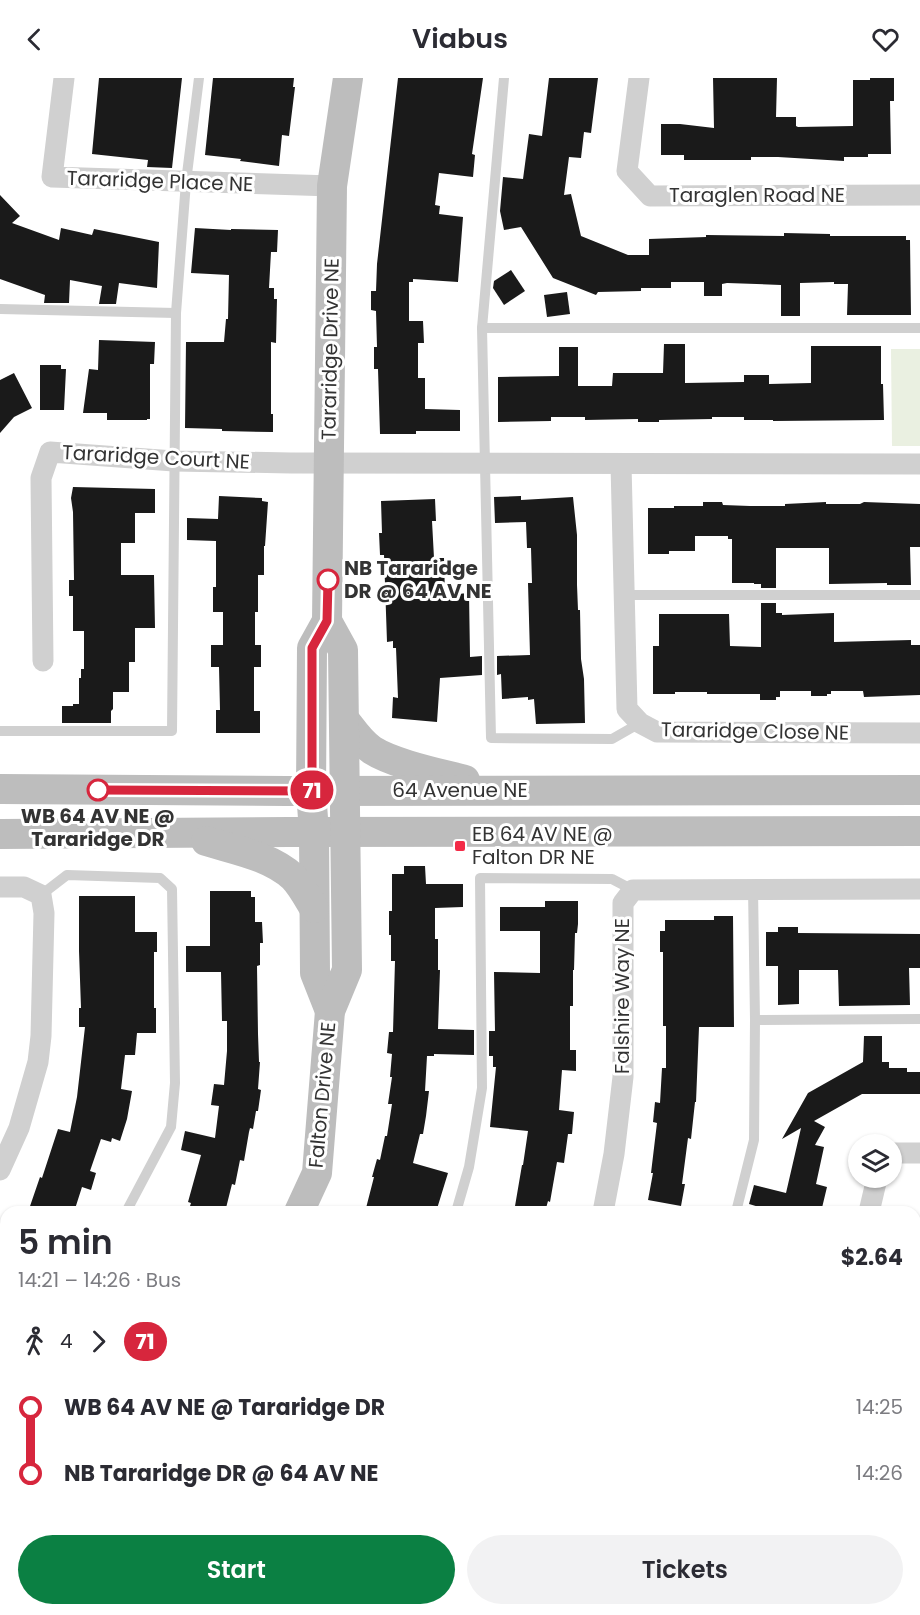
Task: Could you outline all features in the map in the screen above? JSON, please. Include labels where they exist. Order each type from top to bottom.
[{"type":"main road","name":"Tararidge Drive NE","points":[[314,832],[312,648],[327,621],[332,186],[348,78]]},
{"type":"main road","name":"Tararidge Drive NE","points":[[327,621],[343,650],[346,832]]},
{"type":"main road","points":[[344,719],[371,750],[387,758],[502,790]]},
{"type":"main road","name":"64 Avenue NE","points":[[0,789],[920,790]]},
{"type":"main road","points":[[0,834],[920,831]]},
{"type":"main road","name":"Falton Drive NE","points":[[314,832],[315,973],[330,1011]]},
{"type":"main road","name":"Falton Drive NE","points":[[302,1206],[317,1173],[330,1011],[347,970],[346,832]]},
{"type":"main road","points":[[178,833],[269,861],[282,868],[294,879],[314,908]]},
{"type":"street","name":"Tararidge Place NE","points":[[64,78],[52,177],[332,186]]},
{"type":"street","name":"Taraglen Road NE","points":[[639,78],[627,171],[650,196],[920,195]]},
{"type":"street","name":"Tararidge Court NE","points":[[43,661],[40,478],[50,452],[174,461],[329,462]]},
{"type":"street","points":[[329,462],[920,464]]},
{"type":"street","name":"Tararidge Close NE","points":[[621,464],[627,709],[640,723],[657,732],[920,733]]},
{"type":"street","points":[[0,887],[24,887],[41,895],[43,924],[41,1036],[38,1062],[19,1128],[0,1170]]},
{"type":"street","name":"Falshire Way NE","points":[[604,1206],[614,1154],[623,1077],[623,903],[633,890],[920,889]]},
{"type":"street","points":[[902,1153],[920,1153]]},
{"type":"street","points":[[870,1206],[875,1188]]},
{"type":"lane","points":[[0,731],[172,731],[176,313],[186,182],[199,78]]},
{"type":"lane","points":[[504,78],[482,328],[491,738],[612,739],[640,723]]},
{"type":"lane","points":[[0,309],[176,313]]},
{"type":"lane","points":[[482,328],[920,328]]},
{"type":"lane","points":[[624,596],[920,595]]},
{"type":"lane","points":[[41,895],[67,875],[160,878],[172,889],[175,1083],[171,1126],[129,1206]]},
{"type":"lane","points":[[458,1206],[469,1167],[482,1088],[480,878],[612,879],[633,890]]},
{"type":"lane","points":[[738,1206],[754,1140],[753,888]]},
{"type":"lane","points":[[755,1020],[920,1019]]},
{"type":"green space","points":[[891,349],[920,349],[920,446],[892,446]]},
{"type":"building","points":[[99,78],[182,78],[172,168],[147,167],[148,160],[92,154]]},
{"type":"building","points":[[213,78],[294,78],[289,136],[282,135],[279,166],[205,155]]},
{"type":"building","points":[[398,78],[483,78],[472,154],[475,155],[473,177],[439,173],[435,205],[440,206],[439,214],[463,217],[458,282],[413,279],[413,282],[409,282],[409,321],[423,321],[424,343],[418,343],[418,378],[425,378],[425,409],[460,410],[460,431],[380,434],[378,369],[374,369],[374,347],[377,347],[376,311],[371,310],[371,291],[376,291]]},
{"type":"building","points":[[549,78],[598,78],[591,133],[584,132],[581,158],[569,157],[564,195],[571,194],[581,236],[628,255],[649,255],[649,239],[706,237],[706,235],[784,236],[784,233],[830,234],[830,236],[906,236],[906,240],[910,240],[911,315],[847,315],[848,284],[834,284],[834,282],[800,283],[800,316],[781,316],[781,285],[727,283],[722,284],[722,296],[704,296],[704,282],[671,282],[671,288],[598,292],[596,295],[553,278],[521,227],[504,230],[500,211],[503,177],[523,179],[529,134],[542,136]]},
{"type":"building","points":[[713,78],[777,78],[776,117],[796,117],[798,127],[853,126],[853,80],[894,78],[894,101],[890,101],[891,154],[844,157],[844,161],[778,157],[751,157],[751,160],[684,160],[684,155],[661,155],[661,124],[714,128]]},
{"type":"building","points":[[0,195],[20,216],[12,223],[59,240],[61,228],[92,235],[94,229],[159,242],[157,288],[119,283],[116,304],[99,304],[102,286],[70,280],[69,303],[44,303],[45,295],[0,279]]},
{"type":"building","points":[[195,228],[278,230],[277,252],[271,252],[269,288],[274,288],[274,299],[277,299],[276,343],[271,342],[273,432],[185,428],[186,342],[224,342],[226,319],[228,319],[229,275],[191,273]]},
{"type":"building","points":[[511,270],[525,291],[504,305],[493,288],[494,281]]},
{"type":"building","points":[[567,292],[570,314],[547,317],[544,295]]},
{"type":"building","points":[[99,340],[155,342],[154,364],[150,364],[150,419],[107,420],[107,413],[83,413],[89,369],[98,370]]},
{"type":"building","points":[[664,344],[685,344],[685,383],[744,382],[744,375],[769,375],[769,384],[811,383],[811,346],[881,346],[884,420],[773,421],[744,420],[744,417],[712,417],[712,419],[638,422],[638,419],[585,420],[585,417],[551,417],[551,421],[498,422],[498,377],[559,376],[559,347],[578,347],[578,386],[612,386],[613,373],[663,373]]},
{"type":"building","points":[[40,365],[61,365],[61,369],[66,369],[64,410],[40,410]]},
{"type":"building","points":[[14,373],[32,408],[14,417],[0,433],[0,380]]},
{"type":"building","points":[[73,487],[155,489],[155,513],[135,513],[135,543],[121,543],[121,575],[154,575],[155,628],[135,628],[135,662],[129,662],[129,692],[113,692],[111,723],[62,723],[62,706],[79,704],[79,678],[81,678],[81,669],[84,669],[84,631],[73,631],[73,596],[69,596],[69,580],[74,580],[71,498]]},
{"type":"building","points":[[219,496],[262,498],[262,501],[268,502],[264,575],[258,575],[258,612],[255,612],[255,645],[261,645],[261,667],[254,667],[254,711],[260,711],[260,733],[216,733],[216,710],[220,710],[219,667],[211,667],[211,645],[223,645],[223,612],[213,612],[213,587],[216,587],[216,541],[187,540],[187,518],[218,519]]},
{"type":"building","points":[[521,496],[521,500],[573,497],[577,535],[578,610],[580,610],[585,723],[536,724],[534,699],[528,700],[528,697],[502,699],[501,674],[497,675],[497,656],[530,655],[528,583],[532,583],[531,548],[527,548],[526,522],[495,523],[494,497]]},
{"type":"building","points":[[435,499],[436,521],[432,521],[434,558],[444,558],[445,595],[469,593],[470,657],[482,656],[482,675],[440,678],[437,722],[392,718],[393,697],[398,698],[396,648],[393,648],[393,641],[387,642],[384,555],[380,555],[379,533],[382,533],[381,501]]},
{"type":"building","points":[[703,502],[750,506],[785,506],[785,504],[826,502],[826,504],[864,502],[920,504],[920,547],[910,547],[911,585],[829,584],[829,548],[776,548],[776,588],[761,588],[761,584],[754,583],[732,583],[732,539],[728,539],[728,536],[695,536],[695,551],[648,554],[648,508],[703,506]]},
{"type":"building","points":[[761,603],[776,603],[776,613],[782,613],[782,615],[834,613],[834,642],[911,640],[911,645],[920,645],[920,695],[864,697],[863,691],[831,691],[831,694],[827,696],[811,696],[811,691],[780,691],[780,697],[776,697],[776,700],[760,700],[760,694],[675,692],[675,694],[653,694],[653,646],[659,646],[659,614],[729,614],[730,646],[761,647]]},
{"type":"building","points":[[404,866],[425,866],[426,884],[463,884],[463,907],[435,908],[435,939],[438,939],[438,970],[440,970],[438,1029],[474,1030],[474,1055],[434,1054],[434,1056],[427,1056],[425,1091],[429,1091],[426,1116],[423,1134],[420,1134],[413,1163],[448,1173],[438,1206],[367,1206],[377,1159],[380,1160],[385,1136],[387,1136],[392,1104],[388,1104],[392,1077],[390,1077],[392,1054],[387,1053],[389,1032],[393,1032],[395,961],[391,961],[389,911],[392,911],[392,874],[404,874]]},
{"type":"building","points":[[210,891],[251,891],[251,897],[255,897],[255,922],[262,922],[263,943],[260,943],[260,965],[257,966],[260,1062],[258,1089],[261,1090],[258,1111],[256,1111],[253,1129],[250,1128],[244,1161],[240,1160],[235,1185],[232,1184],[226,1206],[190,1206],[191,1203],[188,1202],[201,1155],[181,1150],[185,1131],[215,1138],[219,1106],[211,1105],[214,1084],[224,1085],[227,1051],[227,1021],[222,1021],[221,972],[186,972],[186,946],[210,946]]},
{"type":"building","points":[[79,896],[135,896],[135,932],[157,932],[157,952],[154,952],[156,1033],[137,1033],[135,1055],[125,1055],[121,1089],[132,1091],[127,1119],[120,1141],[112,1138],[111,1142],[101,1139],[90,1171],[96,1173],[91,1190],[82,1187],[76,1206],[30,1206],[58,1129],[70,1132],[77,1097],[85,1027],[79,1027],[79,1008],[81,1008]]},
{"type":"building","points":[[545,901],[578,901],[573,1006],[570,1006],[570,1050],[576,1050],[576,1071],[562,1070],[559,1110],[574,1112],[572,1134],[568,1134],[564,1163],[557,1162],[550,1202],[548,1201],[547,1206],[515,1206],[528,1131],[490,1127],[496,1067],[493,1067],[493,1056],[489,1056],[489,1031],[495,1031],[494,972],[540,973],[540,931],[500,931],[500,907],[545,907]]},
{"type":"building","points":[[714,916],[733,916],[734,1027],[699,1027],[696,1102],[691,1139],[688,1138],[681,1206],[648,1200],[653,1173],[651,1173],[657,1123],[653,1122],[655,1102],[660,1103],[662,1068],[666,1068],[666,1026],[663,1026],[663,952],[660,952],[660,931],[665,931],[665,920],[714,920]]},
{"type":"building","points":[[778,927],[798,927],[798,933],[920,934],[920,968],[909,968],[910,1005],[839,1006],[838,970],[799,970],[799,1004],[778,1005],[778,966],[766,966],[766,932],[778,932]]},
{"type":"building","points":[[864,1036],[882,1036],[882,1062],[889,1062],[889,1068],[907,1068],[907,1072],[920,1072],[920,1094],[862,1094],[814,1121],[825,1127],[815,1145],[824,1147],[816,1184],[827,1187],[822,1206],[756,1206],[749,1204],[754,1185],[786,1193],[801,1128],[782,1139],[808,1093],[863,1062]]},
{"type":"bus line","name":"71","points":[[98,790],[312,791],[312,648],[327,621],[328,580]]},
{"type":"place","name":"NB Tararidge DR @ 64 AV NE","points":[[328,580]]},
{"type":"place","name":"WB 64 AV NE @ Tararidge DR","points":[[98,790]]},
{"type":"place","name":"EB 64 AV NE @ Falton DR NE","points":[[460,846]]}]
